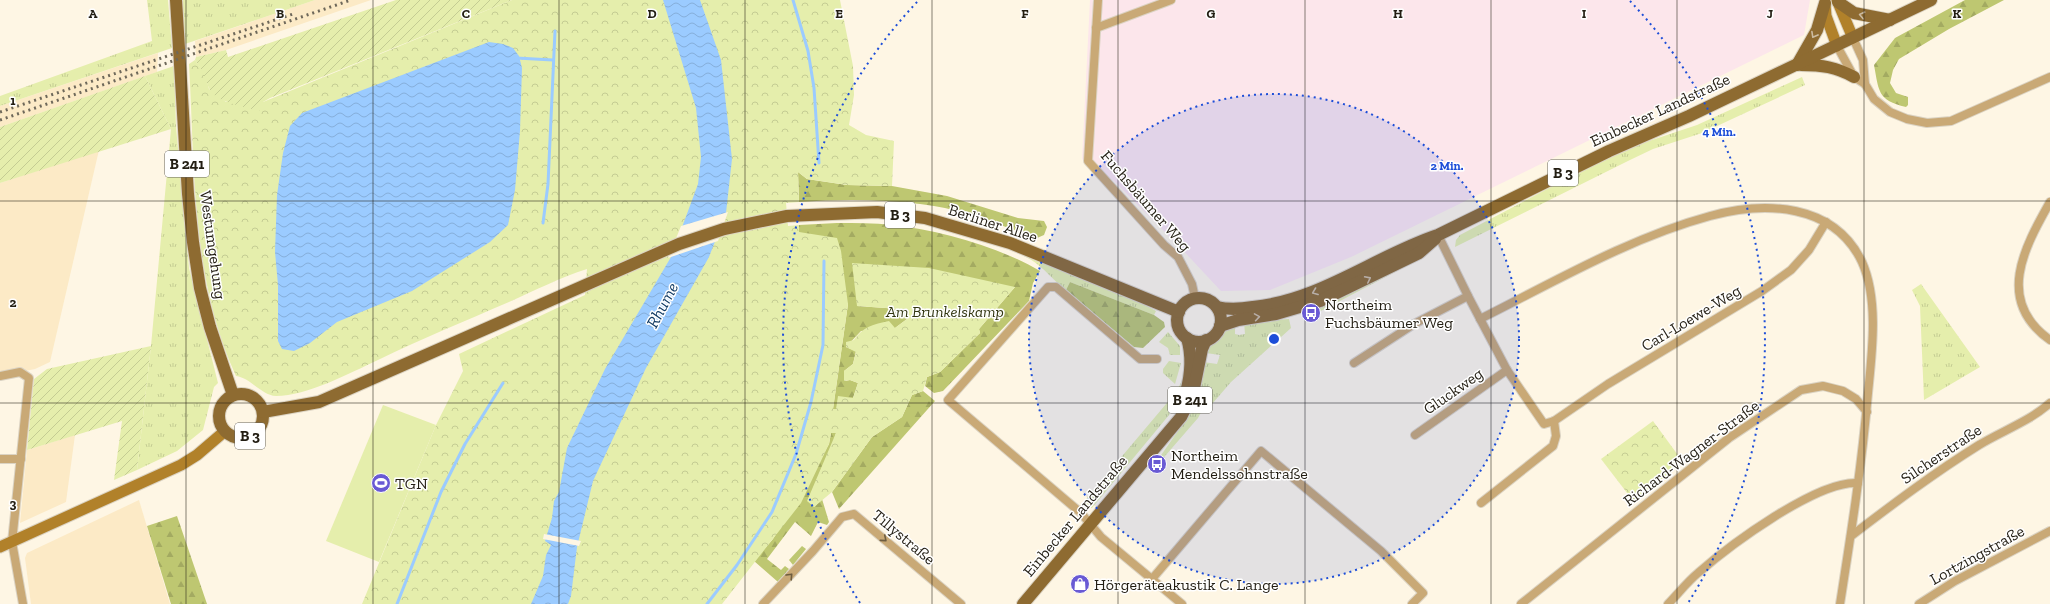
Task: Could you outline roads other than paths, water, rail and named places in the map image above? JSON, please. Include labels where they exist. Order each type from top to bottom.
[{"type":"main road","name":"Westumgehung","points":[[176,0],[188,194],[193,242],[200,288],[210,327],[233,395]]},
{"type":"main road","name":"B 3","points":[[1853,38],[1931,0]]},
{"type":"main road","points":[[1838,1],[1854,14],[1890,20]]},
{"type":"main road","points":[[1838,1],[1853,38]]},
{"type":"main road","points":[[1825,2],[1826,16],[1837,46]]},
{"type":"main road","points":[[1825,2],[1817,30],[1797,65],[1820,65],[1838,68],[1854,77]]},
{"type":"main road","name":"Einbecker Landstraße","points":[[1217,307],[1230,310],[1262,306],[1296,298],[1360,271],[1415,243],[1438,235],[1609,151],[1689,116],[1853,38]]},
{"type":"main road","name":"Berliner Allee","points":[[263,412],[319,402],[424,357],[586,283],[679,244],[724,229],[787,216],[877,212],[925,218],[1017,245],[1179,312]]},
{"type":"main road","name":"Einbecker Landstraße","points":[[1220,326],[1238,320],[1276,314],[1320,301],[1419,253],[1438,235]]},
{"type":"main road","points":[[1195,298],[1207,300],[1217,307],[1221,316],[1220,326],[1215,335],[1206,340],[1193,340],[1187,338],[1179,326],[1179,312],[1188,301],[1195,298]]},
{"type":"main road","name":"Einbecker Landstraße","points":[[1023,604],[1152,449],[1179,410],[1189,381],[1190,356],[1187,338]]},
{"type":"main road","name":"Einbecker Landstraße","points":[[1152,449],[1169,432],[1188,405],[1198,376],[1202,349],[1206,340]]},
{"type":"main road","name":"B 3","points":[[241,393],[250,395],[260,404],[263,412],[261,426],[251,436],[237,438],[225,431],[219,420],[220,408],[227,398],[241,393]]},
{"type":"main road","name":"B 3","points":[[0,547],[181,465],[197,455],[225,431]]},
{"type":"street","name":"Fuchsbäumer Weg","points":[[1098,0],[1088,162],[1164,245],[1178,257],[1192,284],[1195,298]]},
{"type":"street","points":[[1096,28],[1171,0]]},
{"type":"street","points":[[1853,38],[1863,60],[1865,84],[1874,99],[1890,112],[1907,119],[1927,123],[1951,121],[2050,77]]},
{"type":"street","points":[[1837,46],[1854,77],[1865,84]]},
{"type":"street","points":[[2050,202],[2029,240],[2020,268],[2019,294],[2025,314],[2037,331],[2050,340]]},
{"type":"street","points":[[1480,319],[1660,232],[1710,216],[1743,209],[1778,208],[1804,212],[1826,222],[1849,241],[1862,263],[1869,285],[1873,346],[1867,412],[1858,483],[1840,604]]},
{"type":"street","name":"Carl-Loewe-Weg","points":[[1554,421],[1608,384],[1762,291],[1791,270],[1809,250],[1826,222]]},
{"type":"street","points":[[1438,235],[1507,370],[1544,424],[1554,421],[1556,436],[1553,446],[1481,503]]},
{"type":"street","points":[[1157,359],[1140,359],[1056,287],[1048,287],[948,400],[1081,513],[1100,537],[1182,604]]},
{"type":"street","points":[[1354,363],[1414,324],[1468,296]]},
{"type":"street","name":"Gluckweg","points":[[1415,435],[1507,370]]},
{"type":"street","points":[[0,376],[20,372],[29,378],[12,542],[23,604]]},
{"type":"street","name":"Richard-Wagner-Straße","points":[[1521,604],[1729,438],[1801,390],[1823,386],[1843,391],[1856,399],[1867,412]]},
{"type":"street","name":"Silcherstraße","points":[[1851,536],[1939,470],[1998,433],[2042,410],[2050,403]]},
{"type":"street","points":[[1152,579],[1261,450],[1381,551],[1423,593],[1412,604]]},
{"type":"street","points":[[0,459],[21,459]]},
{"type":"street","points":[[1668,604],[1697,574],[1770,519],[1816,494],[1847,482],[1858,483]]},
{"type":"street","name":"Tillystraße","points":[[763,604],[813,551],[842,517],[854,514],[961,604]]},
{"type":"street","name":"Lortzingstraße","points":[[1919,604],[1955,581],[2050,531]]},
{"type":"water","name":"Rhume","points":[[663,0],[700,0],[721,60],[732,159],[726,213],[709,257],[646,368],[593,481],[577,547],[571,596],[568,604],[531,604],[543,576],[546,555],[551,545],[545,541],[552,518],[554,501],[559,492],[567,448],[605,369],[671,257],[698,184],[701,157],[696,108]]},
{"type":"water","points":[[489,42],[503,44],[513,48],[519,56],[522,68],[520,131],[515,190],[508,225],[490,242],[412,291],[337,322],[310,343],[294,351],[282,349],[278,341],[278,285],[275,252],[277,195],[283,153],[290,126],[302,113]]},
{"type":"waterway","points":[[793,0],[808,51],[814,88],[819,163]]},
{"type":"waterway","points":[[543,223],[548,184],[555,31]]},
{"type":"waterway","points":[[516,58],[553,60]]},
{"type":"waterway","points":[[707,604],[737,565],[772,512],[796,454],[811,402],[823,345],[824,261]]},
{"type":"waterway","points":[[397,604],[441,492],[465,444],[503,383]]},
{"type":"railway","points":[[0,120],[351,0]]},
{"type":"railway","points":[[0,112],[293,14]]},
{"type":"place","name":"Northeim Fuchsbäumer Weg","points":[[1311,313]]},
{"type":"place","name":"Northeim Mendelssohnstraße","points":[[1157,464]]},
{"type":"place","name":"TGN","points":[[381,483]]},
{"type":"place","name":"Hörgeräteakustik C. Lange","points":[[1080,584]]},
{"type":"park label","name":"Am Brunkelskamp","points":[[945,311]]}]
